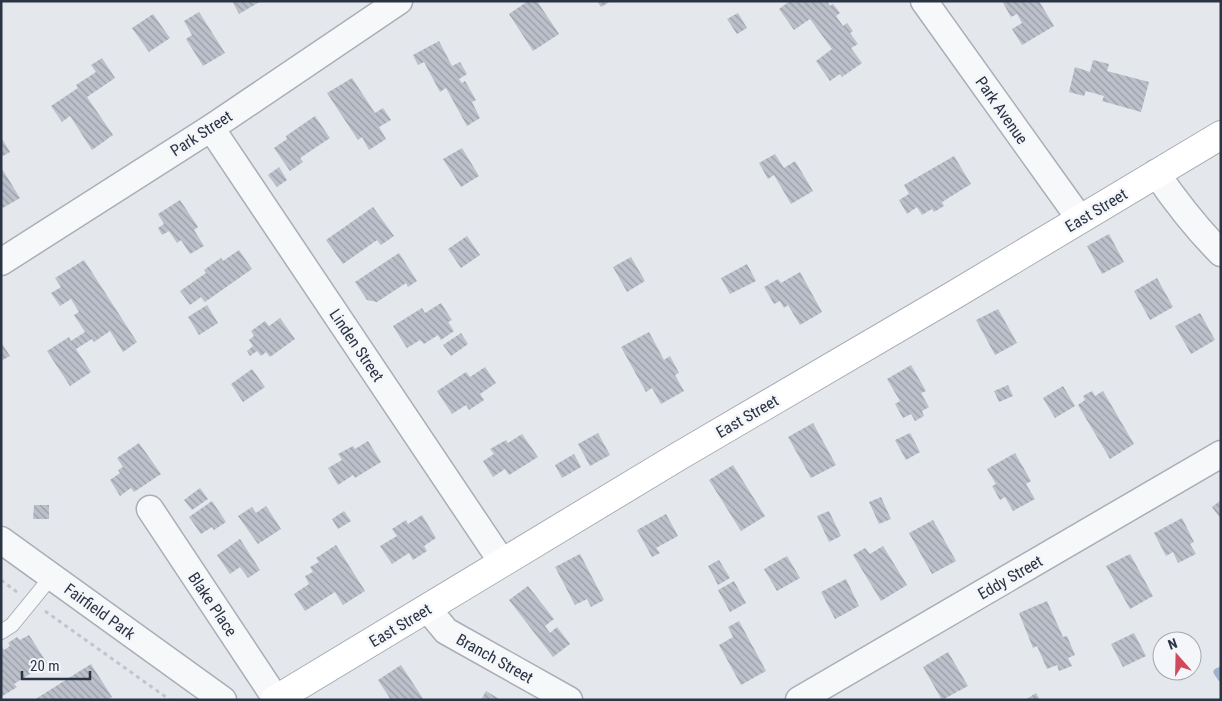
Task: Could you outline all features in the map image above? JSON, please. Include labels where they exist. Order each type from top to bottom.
[{"type":"main road","name":"East Street","points":[[276,699],[502,562],[1221,135]]},
{"type":"street","name":"Park Street","points":[[1,262],[211,128],[399,1]]},
{"type":"street","name":"Park Avenue","points":[[924,1],[1080,219]]},
{"type":"street","name":"Linden Street","points":[[211,128],[502,562]]},
{"type":"street","points":[[1156,173],[1181,209],[1221,253]]},
{"type":"street","name":"Eddy Street","points":[[799,700],[1221,454]]},
{"type":"street","name":"Blake Place","points":[[150,509],[276,699]]},
{"type":"street","name":"Fairfield Park","points":[[1,540],[224,700]]},
{"type":"street","name":"Branch Street","points":[[427,608],[446,631],[569,700]]},
{"type":"lane","points":[[1,632],[12,625],[52,576]]},
{"type":"path","points":[[1,580],[170,700]]},
{"type":"building","points":[[232,1],[261,1],[239,14]]},
{"type":"building","points":[[528,1],[537,1],[559,34],[533,51],[509,14]]},
{"type":"building","points":[[597,1],[611,1],[601,7]]},
{"type":"building","points":[[790,1],[827,1],[830,6],[833,4],[840,13],[836,16],[843,26],[847,23],[853,31],[850,33],[858,44],[851,48],[862,63],[842,77],[840,74],[830,81],[816,61],[832,49],[810,19],[794,30],[779,9]]},
{"type":"building","points":[[1002,1],[1039,1],[1054,26],[1022,45],[1012,29],[1022,23],[1017,14],[1011,17]]},
{"type":"building","points":[[199,12],[225,53],[203,66],[186,39],[192,35],[184,21]]},
{"type":"building","points":[[738,13],[747,28],[737,34],[727,19]]},
{"type":"building","points":[[153,14],[170,38],[149,52],[132,28]]},
{"type":"building","points":[[439,41],[452,66],[460,62],[467,74],[459,79],[462,83],[465,81],[476,100],[472,102],[480,118],[467,126],[446,88],[440,92],[424,62],[418,65],[413,55]]},
{"type":"building","points":[[102,58],[115,78],[87,97],[113,135],[92,150],[70,116],[62,122],[51,106],[78,88],[76,85],[96,72],[91,65]]},
{"type":"building","points":[[1093,60],[1109,64],[1107,71],[1149,82],[1141,112],[1102,101],[1104,96],[1086,91],[1084,96],[1069,92],[1075,67],[1090,72]]},
{"type":"building","points":[[352,78],[375,113],[383,108],[391,120],[379,127],[386,139],[369,150],[362,137],[358,140],[327,93]]},
{"type":"building","points":[[315,116],[330,138],[300,158],[303,162],[290,171],[274,148],[287,139],[286,136]]},
{"type":"building","points":[[1,137],[10,152],[1,157]]},
{"type":"building","points":[[462,148],[479,176],[461,187],[443,159]]},
{"type":"building","points":[[775,154],[784,168],[795,161],[813,191],[791,204],[774,175],[768,179],[759,163]]},
{"type":"building","points":[[954,156],[971,184],[942,202],[944,206],[934,212],[932,209],[922,215],[917,207],[907,214],[899,200],[909,194],[904,185]]},
{"type":"building","points":[[1,167],[20,198],[1,209]]},
{"type":"building","points":[[279,167],[287,180],[277,187],[268,175]]},
{"type":"building","points":[[180,200],[198,227],[194,230],[204,246],[190,254],[181,240],[177,243],[169,231],[162,235],[158,228],[164,224],[158,214]]},
{"type":"building","points":[[373,207],[394,236],[381,245],[377,240],[343,264],[326,240]]},
{"type":"building","points":[[1109,234],[1124,262],[1102,274],[1087,246]]},
{"type":"building","points":[[467,236],[480,255],[461,268],[448,249]]},
{"type":"building","points":[[239,250],[252,269],[205,302],[201,297],[190,305],[180,291],[206,273],[204,270],[221,258],[223,261]]},
{"type":"building","points":[[399,253],[417,281],[408,287],[406,283],[377,302],[367,300],[355,282]]},
{"type":"building","points":[[631,257],[645,281],[627,292],[613,267]]},
{"type":"building","points":[[84,260],[137,342],[123,352],[110,331],[94,342],[92,339],[76,349],[91,372],[70,386],[47,351],[69,337],[71,341],[85,332],[74,315],[79,312],[71,299],[60,306],[51,293],[61,287],[55,278]]},
{"type":"building","points":[[747,264],[756,281],[730,294],[721,278]]},
{"type":"building","points":[[800,272],[822,312],[800,325],[788,305],[784,308],[780,301],[774,304],[764,287],[778,279],[781,283]]},
{"type":"building","points":[[1157,278],[1173,307],[1150,320],[1134,291]]},
{"type":"building","points":[[441,303],[452,320],[448,322],[454,331],[441,340],[438,335],[424,344],[420,340],[407,348],[393,326],[422,308],[425,313]]},
{"type":"building","points":[[207,305],[218,323],[199,335],[188,317]]},
{"type":"building","points":[[998,309],[1017,343],[995,355],[976,320]]},
{"type":"building","points":[[1200,313],[1215,340],[1191,354],[1175,326]]},
{"type":"building","points":[[280,318],[295,339],[270,357],[266,352],[261,356],[257,351],[250,356],[247,351],[253,346],[249,340],[254,336],[251,331],[265,321],[269,326]]},
{"type":"building","points":[[649,332],[664,360],[670,356],[679,373],[675,375],[684,391],[661,404],[652,388],[646,392],[621,347]]},
{"type":"building","points":[[461,333],[468,344],[451,356],[443,345]]},
{"type":"building","points":[[1,342],[10,356],[1,361]]},
{"type":"building","points":[[911,365],[926,391],[921,393],[929,407],[922,411],[924,416],[915,421],[911,414],[903,418],[895,404],[900,401],[887,379]]},
{"type":"building","points":[[485,367],[496,383],[480,394],[484,400],[469,410],[466,405],[452,414],[437,391],[466,372],[470,377]]},
{"type":"building","points":[[252,369],[265,387],[243,402],[231,384]]},
{"type":"building","points":[[1008,385],[1013,396],[999,402],[994,391]]},
{"type":"building","points":[[1063,386],[1075,406],[1055,418],[1043,398]]},
{"type":"building","points":[[1092,391],[1095,396],[1103,391],[1134,444],[1110,459],[1078,405],[1085,400],[1083,396]]},
{"type":"building","points":[[813,423],[836,465],[811,478],[788,437]]},
{"type":"building","points":[[598,433],[610,455],[590,466],[578,444]]},
{"type":"building","points":[[910,433],[920,452],[906,460],[895,440]]},
{"type":"building","points":[[522,434],[538,457],[509,475],[505,469],[493,477],[483,461],[494,454],[490,449],[506,440],[508,443]]},
{"type":"building","points":[[368,441],[381,462],[355,478],[353,475],[338,485],[328,468],[342,460],[338,454],[353,446],[355,449]]},
{"type":"building","points":[[139,443],[161,474],[134,492],[131,488],[120,496],[110,480],[120,473],[118,470],[123,467],[117,458]]},
{"type":"building","points":[[1015,453],[1031,481],[1026,484],[1035,499],[1013,511],[1005,497],[1000,500],[992,486],[996,484],[987,469]]},
{"type":"building","points":[[574,454],[581,467],[562,478],[555,465]]},
{"type":"building","points":[[733,465],[765,516],[741,531],[709,480]]},
{"type":"building","points":[[200,488],[208,499],[192,510],[184,500]]},
{"type":"building","points":[[881,497],[891,519],[879,524],[869,502]]},
{"type":"building","points":[[1221,500],[1221,519],[1212,507]]},
{"type":"building","points":[[212,501],[226,522],[214,530],[212,527],[201,534],[189,517]]},
{"type":"building","points":[[34,505],[49,505],[49,519],[33,519]]},
{"type":"building","points":[[266,506],[281,529],[258,544],[238,516],[252,507],[256,513]]},
{"type":"building","points":[[344,511],[351,521],[338,529],[332,519]]},
{"type":"building","points":[[829,511],[841,536],[829,542],[817,516]]},
{"type":"building","points":[[666,514],[678,536],[656,548],[660,553],[652,557],[637,530]]},
{"type":"building","points":[[422,515],[436,538],[424,546],[427,551],[413,560],[409,553],[392,564],[380,546],[397,536],[392,529],[406,520],[408,524]]},
{"type":"building","points":[[1182,518],[1194,542],[1190,544],[1196,554],[1178,563],[1173,552],[1166,556],[1154,533]]},
{"type":"building","points":[[933,520],[956,561],[932,574],[909,533]]},
{"type":"building","points":[[240,539],[260,570],[248,578],[240,567],[230,574],[217,555]]},
{"type":"building","points":[[336,545],[365,591],[343,605],[335,592],[305,611],[294,594],[309,584],[305,576],[313,572],[310,567],[319,562],[316,558]]},
{"type":"building","points":[[883,546],[907,585],[881,601],[853,555],[865,548],[870,554]]},
{"type":"building","points":[[580,554],[604,600],[591,607],[587,599],[575,605],[555,567]]},
{"type":"building","points":[[1130,554],[1153,596],[1130,609],[1106,566]]},
{"type":"building","points":[[787,556],[800,578],[777,591],[764,569]]},
{"type":"building","points":[[719,560],[730,578],[718,585],[708,566]]},
{"type":"building","points":[[846,579],[859,606],[835,619],[821,592]]},
{"type":"building","points":[[734,581],[746,603],[730,612],[718,590]]},
{"type":"building","points":[[528,586],[554,619],[545,626],[550,633],[557,627],[570,644],[553,657],[509,600]]},
{"type":"building","points":[[1047,601],[1063,637],[1067,636],[1075,655],[1068,658],[1072,666],[1059,671],[1057,665],[1047,669],[1037,646],[1033,648],[1019,613]]},
{"type":"building","points":[[739,621],[766,671],[741,685],[719,645],[733,637],[728,627]]},
{"type":"building","points":[[1134,633],[1146,656],[1123,667],[1111,644]]},
{"type":"building","points":[[29,635],[47,663],[14,684],[17,687],[1,697],[1,646],[4,650],[10,646],[8,643],[17,637],[20,640]]},
{"type":"building","points":[[948,652],[968,686],[942,700],[923,667]]},
{"type":"building","points":[[91,664],[112,697],[108,700],[34,700]]},
{"type":"building","points":[[401,665],[424,700],[391,700],[378,680]]},
{"type":"building","points":[[486,691],[501,700],[481,700]]},
{"type":"building","points":[[1036,693],[1040,700],[1025,700]]},
{"type":"waterway","points":[[1221,670],[1217,672],[1221,678]]}]
